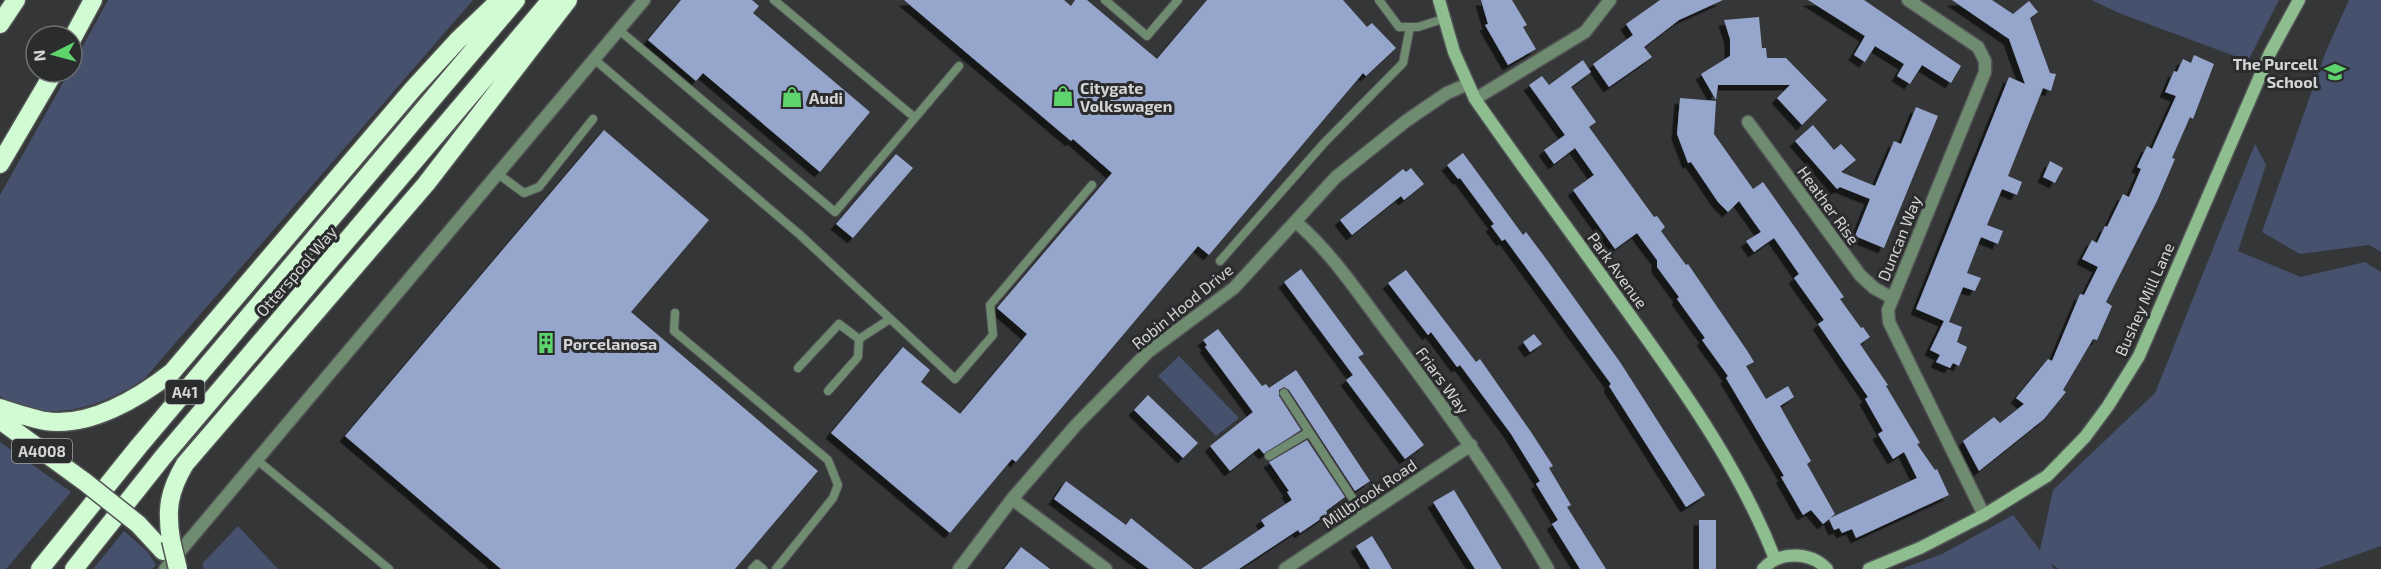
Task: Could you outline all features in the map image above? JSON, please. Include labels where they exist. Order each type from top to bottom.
[{"type":"highway","points":[[0,24],[16,0]]},
{"type":"highway","points":[[80,24],[93,0]]},
{"type":"highway","points":[[0,408],[47,421],[76,419],[114,409],[151,388],[172,372],[413,89],[458,40],[500,0]]},
{"type":"highway","name":"Otterspool Way","points":[[40,569],[139,446],[516,0]]},
{"type":"highway","name":"Otterspool Way","points":[[74,569],[163,457],[551,0]]},
{"type":"highway","points":[[166,553],[170,495],[185,464],[426,184],[568,0]]},
{"type":"highway","points":[[0,164],[47,84]]},
{"type":"highway","name":"A4008","points":[[0,420],[138,524],[166,553],[177,569]]},
{"type":"street","points":[[166,553],[234,488],[644,0]]},
{"type":"street","name":"Park Avenue","points":[[1439,0],[1443,19],[1475,99],[1682,388],[1722,450],[1756,512],[1774,560]]},
{"type":"street","points":[[1475,99],[1585,32],[1610,0]]},
{"type":"street","name":"Duncan Way","points":[[1908,0],[1978,47],[1985,61],[1985,72],[1888,310],[1889,322],[1984,515]]},
{"type":"street","name":"Bushey Mill Lane","points":[[1869,569],[1920,548],[1984,515],[2047,476],[2085,437],[2136,362],[2270,53],[2299,0]]},
{"type":"street","name":"Robin Hood Drive","points":[[959,569],[1012,499],[1076,425],[1148,352],[1234,288],[1336,177],[1447,93],[1468,84]]},
{"type":"street","name":"Heather Rise","points":[[1748,122],[1860,275],[1874,288],[1893,298]]},
{"type":"street","name":"Friars Way","points":[[1296,222],[1316,240],[1343,274],[1471,445],[1548,569]]},
{"type":"street","name":"Millbrook Road","points":[[1286,569],[1471,445]]},
{"type":"street","points":[[1012,499],[1106,569]]},
{"type":"street","points":[[1763,569],[1774,560],[1794,555],[1809,557],[1827,569]]},
{"type":"lane","points":[[774,0],[914,117]]},
{"type":"lane","points":[[1105,0],[1147,36],[1178,0]]},
{"type":"lane","points":[[1379,0],[1399,27],[1418,27],[1443,19]]},
{"type":"lane","points":[[1220,261],[1325,142],[1403,63],[1410,27]]},
{"type":"lane","points":[[620,30],[835,212],[959,66]]},
{"type":"lane","points":[[594,59],[799,234],[955,379],[993,335],[990,305],[1092,184]]},
{"type":"lane","points":[[498,174],[524,193],[539,187],[593,119]]},
{"type":"lane","points":[[675,313],[674,331],[828,460],[838,485],[834,498],[776,569]]},
{"type":"lane","points":[[859,339],[890,319]]},
{"type":"lane","points":[[798,368],[839,324],[859,339]]},
{"type":"lane","points":[[828,391],[858,357],[859,339]]},
{"type":"lane","points":[[1284,393],[1364,516]]},
{"type":"lane","points":[[1269,456],[1309,432]]},
{"type":"lane","points":[[257,460],[389,569]]},
{"type":"lane","points":[[752,569],[757,564],[763,569]]},
{"type":"shaded area","points":[[108,0],[473,0],[145,378],[93,404],[55,411],[36,410],[18,405],[0,396],[0,195],[62,84],[84,84],[84,44]]},
{"type":"shaded area","points":[[2091,0],[2279,0],[2248,61],[2119,13]]},
{"type":"shaded area","name":"The Purcell School","points":[[2349,0],[2381,0],[2381,252],[2369,245],[2300,254],[2262,232],[2326,51]]},
{"type":"shaded area","points":[[2255,144],[2266,165],[2238,251],[2301,277],[2365,262],[2381,272],[2381,546],[2316,569],[2059,569],[2050,563],[2054,569],[1901,569],[1942,554],[2013,515],[2040,550],[2053,490],[2155,393]]},
{"type":"shaded area","points":[[1179,356],[1239,418],[1216,436],[1158,376]]},
{"type":"shaded area","points":[[0,442],[71,492],[6,569],[0,569]]},
{"type":"shaded area","points":[[238,526],[278,569],[204,569],[202,564]]},
{"type":"shaded area","points":[[124,531],[148,552],[156,565],[152,569],[93,569]]},
{"type":"building","name":"Audi","points":[[681,0],[752,0],[759,6],[753,13],[870,112],[820,172],[703,73],[696,81],[648,40]]},
{"type":"building","points":[[904,0],[1064,0],[1071,6],[1075,0],[1087,0],[1157,59],[1207,0],[1343,0],[1367,27],[1372,23],[1396,48],[1366,76],[1363,73],[1209,255],[1198,246],[1016,462],[1012,459],[950,533],[831,433],[903,347],[930,370],[921,382],[960,414],[1027,334],[997,308],[1112,173]]},
{"type":"building","points":[[1481,0],[1512,0],[1527,25],[1523,27],[1536,49],[1508,65],[1485,25],[1488,24]]},
{"type":"building","points":[[1660,0],[1723,0],[1679,20],[1644,47],[1652,57],[1609,87],[1593,64],[1633,35],[1626,24]]},
{"type":"building","points":[[1808,0],[1864,0],[1961,66],[1951,83],[1922,65],[1910,84],[1897,76],[1904,64],[1875,46],[1865,62],[1854,55],[1865,36]]},
{"type":"building","points":[[1952,0],[1992,0],[2013,14],[2029,1],[2038,12],[2030,18],[2050,73],[2056,74],[2051,91],[2043,88],[2008,176],[2022,182],[2017,195],[2002,189],[1987,225],[2003,231],[1998,244],[1981,237],[1967,273],[1981,278],[1975,291],[1963,287],[1949,322],[1962,327],[1957,342],[1967,347],[1959,366],[1953,363],[1950,368],[1936,362],[1940,355],[1930,350],[1944,321],[1916,309],[2009,77],[2025,84],[2009,39]]},
{"type":"building","points":[[1759,17],[1762,48],[1766,48],[1767,58],[1786,58],[1827,100],[1802,125],[1777,98],[1790,85],[1718,85],[1716,100],[1701,74],[1730,56],[1730,39],[1724,20]]},
{"type":"building","points":[[2194,55],[2214,64],[2193,119],[2190,117],[2172,158],[2175,159],[2157,201],[2106,302],[2112,306],[2097,340],[2093,339],[2063,390],[2066,392],[2044,419],[1979,471],[1963,441],[1994,417],[2000,423],[2024,404],[2016,398],[2048,359],[2052,361],[2080,294],[2084,295],[2098,267],[2082,259],[2092,240],[2097,243],[2123,194],[2129,197],[2141,169],[2137,167],[2147,146],[2152,149],[2176,96],[2165,92],[2174,71],[2177,72],[2183,59],[2191,63]]},
{"type":"building","points":[[1583,60],[1591,72],[1571,87],[1596,122],[1589,127],[1654,217],[1657,216],[1665,227],[1661,231],[1686,265],[1688,264],[1748,352],[1754,362],[1746,366],[1766,399],[1788,386],[1794,397],[1780,406],[1811,461],[1807,464],[1835,514],[1830,518],[1917,478],[1904,452],[1893,459],[1878,434],[1883,431],[1865,399],[1868,397],[1818,324],[1824,320],[1794,278],[1799,274],[1774,238],[1754,252],[1746,241],[1761,232],[1739,201],[1728,212],[1718,202],[1691,162],[1688,163],[1677,134],[1680,98],[1716,101],[1714,134],[1753,189],[1763,182],[1844,297],[1840,299],[1870,337],[1860,344],[1888,385],[1886,386],[1920,443],[1917,444],[1935,470],[1937,469],[1949,495],[1856,538],[1852,529],[1842,533],[1839,528],[1834,530],[1829,519],[1823,524],[1811,510],[1803,515],[1781,477],[1784,476],[1726,378],[1728,376],[1702,340],[1705,338],[1657,267],[1657,260],[1637,233],[1615,249],[1573,190],[1594,175],[1575,148],[1554,164],[1544,150],[1565,135],[1529,85],[1542,76],[1549,85]]},
{"type":"building","points":[[1916,107],[1938,116],[1884,248],[1855,236],[1870,199],[1840,187],[1837,189],[1795,141],[1813,125],[1834,150],[1841,144],[1856,160],[1841,172],[1875,186],[1894,141],[1901,144]]},
{"type":"building","name":"Porcelanosa","points":[[604,130],[709,220],[631,312],[818,471],[735,569],[501,569],[345,436]]},
{"type":"building","points":[[1463,153],[1523,235],[1526,232],[1620,362],[1705,495],[1686,507],[1609,386],[1611,384],[1505,239],[1502,241],[1491,226],[1494,224],[1460,178],[1458,179],[1447,165]]},
{"type":"building","points":[[896,154],[913,168],[853,238],[836,224]]},
{"type":"building","points":[[2050,161],[2063,168],[2055,183],[2043,177]]},
{"type":"building","points":[[1411,168],[1424,184],[1404,200],[1401,196],[1352,235],[1340,220],[1403,169],[1406,172]]},
{"type":"building","points":[[1301,269],[1364,354],[1358,357],[1424,445],[1405,459],[1346,380],[1353,375],[1284,282]]},
{"type":"building","points":[[1406,270],[1476,362],[1480,359],[1531,432],[1553,466],[1549,468],[1571,505],[1567,507],[1606,569],[1580,569],[1552,524],[1558,520],[1536,484],[1540,481],[1511,434],[1460,365],[1457,367],[1431,332],[1428,335],[1388,283]]},
{"type":"building","points":[[1218,329],[1262,386],[1266,384],[1269,388],[1296,370],[1370,481],[1355,491],[1289,390],[1284,387],[1279,390],[1279,396],[1301,430],[1264,454],[1259,448],[1230,471],[1210,446],[1253,412],[1205,347],[1207,345],[1203,340]]},
{"type":"building","points":[[1534,334],[1542,344],[1530,352],[1523,342]]},
{"type":"building","points":[[1148,395],[1198,443],[1183,458],[1134,410]]},
{"type":"building","points":[[1307,440],[1345,497],[1326,511],[1328,514],[1300,533],[1298,530],[1239,569],[1201,569],[1265,526],[1261,520],[1292,500],[1287,492],[1289,491],[1269,462]]},
{"type":"building","points":[[1066,481],[1126,525],[1131,518],[1194,569],[1149,569],[1054,499]]},
{"type":"building","points":[[1454,490],[1502,569],[1475,569],[1433,502]]},
{"type":"building","points":[[1699,520],[1716,520],[1716,569],[1699,569]]},
{"type":"building","points":[[1372,536],[1392,569],[1370,569],[1356,546]]},
{"type":"building","points":[[1021,547],[1050,569],[1004,569]]},
{"type":"place","name":"The Purcell School","points":[[2335,72]]},
{"type":"place","name":"Citygate Volkswagen","points":[[1063,96]]},
{"type":"place","name":"Audi","points":[[792,97]]},
{"type":"place","name":"Porcelanosa","points":[[546,343]]}]
